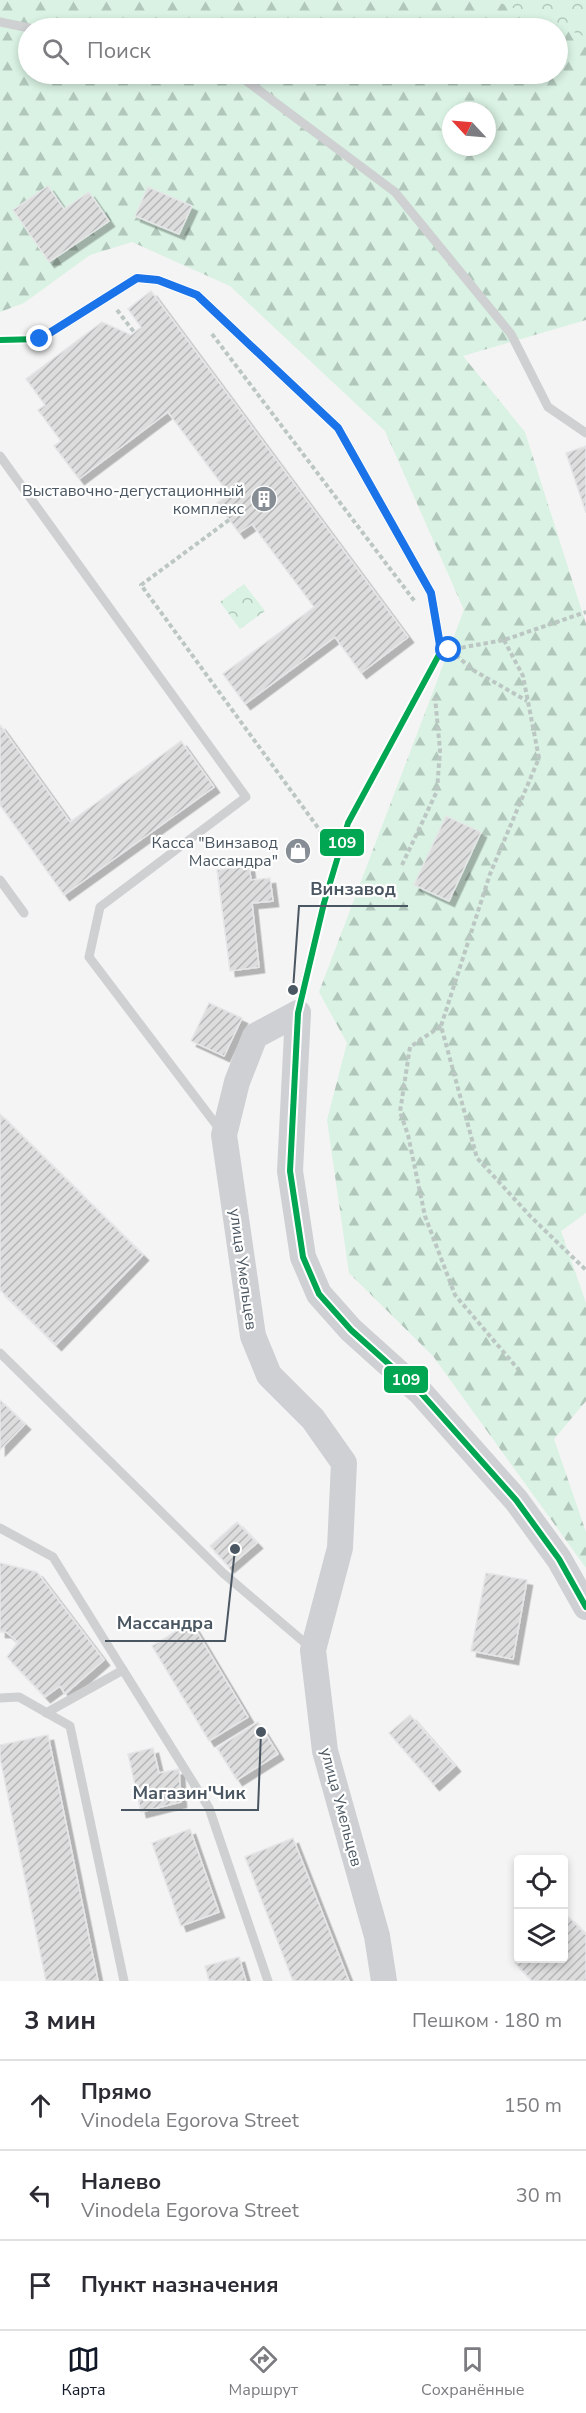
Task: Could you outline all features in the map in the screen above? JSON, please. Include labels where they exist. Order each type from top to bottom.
[{"type":"main road","name":"улица Умельцев","points":[[298,1013],[255,1036],[237,1082],[224,1135],[253,1336],[269,1375],[314,1419],[344,1463],[340,1548],[313,1650],[325,1751],[377,1936],[384,1981]]},
{"type":"main road","points":[[298,1013],[290,1171],[303,1257],[319,1294],[351,1330],[421,1393],[516,1500],[560,1559],[586,1607]]},
{"type":"lane","points":[[0,22],[18,26]]},
{"type":"lane","points":[[250,84],[395,192],[511,334],[548,407],[586,433]]},
{"type":"lane","points":[[0,340],[40,339],[137,278],[158,280],[197,295],[338,428],[431,593],[441,651],[348,823],[324,903],[298,1013]]},
{"type":"lane","points":[[0,456],[246,797],[100,907],[89,957],[224,1135]]},
{"type":"lane","points":[[0,880],[24,913]]},
{"type":"lane","points":[[0,1353],[223,1573],[313,1650]]},
{"type":"lane","points":[[0,1528],[53,1557],[209,1808],[268,1981]]},
{"type":"lane","points":[[46,1713],[123,1670]]},
{"type":"lane","points":[[0,1698],[20,1697],[70,1726],[124,1981]]},
{"type":"path","points":[[108,297],[134,332]]},
{"type":"path","points":[[207,328],[419,607]]},
{"type":"path","points":[[229,520],[141,585],[338,855]]},
{"type":"path","points":[[528,701],[473,670],[449,650],[504,640],[586,612]]},
{"type":"path","points":[[504,640],[523,676],[539,758],[490,874],[441,1026],[477,1158],[531,1217],[586,1270]]},
{"type":"path","points":[[402,865],[436,791],[440,750],[432,667]]},
{"type":"path","points":[[441,1026],[410,1047],[400,1112],[408,1135],[425,1216],[454,1295],[518,1369]]},
{"type":"green space","points":[[0,0],[586,0],[586,320],[463,356],[525,432],[586,624],[586,1213],[561,1231],[586,1303],[586,1401],[554,1439],[586,1532],[586,1568],[433,1356],[349,1273],[327,1120],[347,1043],[319,992],[464,610],[385,431],[230,286],[132,242],[90,255],[24,303],[0,312]]},
{"type":"green space","points":[[493,0],[586,0],[586,37],[568,30],[568,18],[538,18]]},
{"type":"green space","points":[[244,584],[265,611],[240,629],[220,602]]},
{"type":"building","points":[[48,186],[64,209],[89,192],[109,221],[49,262],[13,210]]},
{"type":"building","points":[[148,187],[192,206],[179,234],[135,216]]},
{"type":"building","name":"Выставочно-дегустационный комплекс","points":[[151,291],[408,637],[361,673],[335,637],[245,704],[223,674],[314,607],[252,524],[239,533],[217,503],[229,494],[168,412],[79,479],[54,446],[61,441],[38,410],[45,405],[26,379],[102,322],[131,335],[141,327],[128,309]]},
{"type":"building","points":[[586,446],[586,513],[566,453]]},
{"type":"building","points":[[0,725],[70,822],[181,741],[214,787],[64,895],[0,805]]},
{"type":"building","points":[[446,816],[481,832],[449,901],[414,885]]},
{"type":"building","points":[[249,866],[251,880],[270,878],[273,901],[252,903],[259,967],[230,971],[217,870]]},
{"type":"building","points":[[209,1003],[242,1018],[224,1056],[191,1041]]},
{"type":"building","points":[[0,1114],[143,1255],[56,1345],[0,1290]]},
{"type":"building","points":[[0,1400],[25,1424],[0,1450]]},
{"type":"building","points":[[237,1522],[257,1543],[229,1567],[210,1546]]},
{"type":"building","points":[[0,1563],[37,1572],[104,1660],[65,1694],[60,1686],[45,1697],[7,1657],[18,1642],[6,1632],[0,1632]]},
{"type":"building","points":[[486,1573],[527,1580],[513,1659],[471,1651]]},
{"type":"building","points":[[191,1622],[248,1717],[209,1741],[152,1646]]},
{"type":"building","points":[[410,1715],[455,1766],[434,1785],[389,1733]]},
{"type":"building","points":[[258,1722],[278,1754],[237,1780],[217,1748]]},
{"type":"building","points":[[48,1735],[98,1981],[46,1981],[0,1758],[0,1745]]},
{"type":"building","points":[[153,1748],[159,1773],[179,1769],[181,1802],[141,1812],[128,1754]]},
{"type":"building","points":[[190,1829],[219,1912],[181,1926],[152,1843]]},
{"type":"building","points":[[293,1838],[349,1981],[293,1981],[245,1857]]},
{"type":"building","points":[[568,1918],[586,1935],[586,1981],[532,1981],[515,1963],[568,1963]]},
{"type":"building","points":[[239,1957],[246,1981],[209,1981],[205,1966]]},
{"type":"transit line","name":"109","points":[[0,340],[40,339],[137,278],[158,280],[197,295],[338,428],[431,593],[441,651],[348,823],[324,903],[298,1013],[290,1171],[303,1257],[319,1294],[351,1330],[421,1393],[516,1500],[559,1559],[586,1607]]},
{"type":"place","name":"Выставочно-дегустационный комплекс","points":[[264,499]]},
{"type":"place","name":"Касса \"Винзавод Массандра\"","points":[[298,851]]},
{"type":"place","name":"Винзавод","points":[[293,990]]},
{"type":"place","name":"Массандра","points":[[235,1549]]},
{"type":"place","name":"Магазин'Чик","points":[[261,1732]]},
{"type":"route","points":[[40,339],[137,278],[158,280],[197,295],[338,428],[431,593],[441,651],[449,650]]}]
